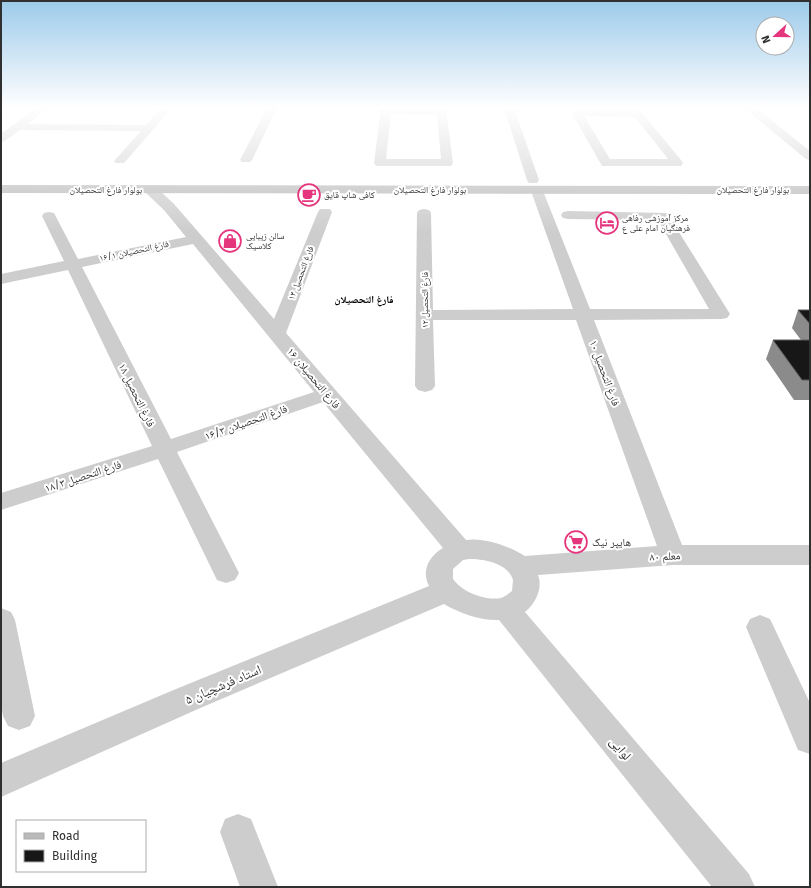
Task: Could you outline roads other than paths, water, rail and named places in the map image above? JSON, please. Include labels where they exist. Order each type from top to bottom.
[{"type":"main road","name":"بولوار فارغ التحصیلان","points":[[1,179],[810,190]]},
{"type":"main road","name":"بولوار فارغ التحصیلان","points":[[1,189],[184,190],[535,186],[810,180]]},
{"type":"street","points":[[120,161],[131,149]]},
{"type":"street","points":[[246,160],[251,149]]},
{"type":"street","points":[[382,149],[380,163],[447,163],[446,149]]},
{"type":"street","name":"فارغ التحصیل ۱۰","points":[[523,149],[535,186],[673,555]]},
{"type":"street","points":[[598,149],[606,163],[677,163],[666,149]]},
{"type":"street","points":[[801,149],[810,157]]},
{"type":"street","name":"فارغ التحصیلان ۱۶","points":[[151,190],[169,207],[460,550]]},
{"type":"street","points":[[169,207],[184,190]]},
{"type":"street","name":"فارغ التحصیل ۱۴","points":[[277,334],[324,212]]},
{"type":"street","name":"فارغ التحصیل ۱۲","points":[[424,213],[425,386]]},
{"type":"street","points":[[425,315],[720,314],[662,216],[568,214]]},
{"type":"street","name":"فارغ التحصیل ۱۸","points":[[49,216],[226,573]]},
{"type":"street","name":"فارغ التحصیلان ۱۶/۱","points":[[1,279],[196,239]]},
{"type":"street","name":"فارغ التحصیلان ۱۶/۳","points":[[165,450],[327,394]]},
{"type":"street","name":"فارغ التحصیل ۱۸/۳","points":[[1,502],[165,450]]},
{"type":"street","points":[[479,549],[512,560],[520,566],[528,583],[526,592],[517,602],[505,608],[485,609],[454,597],[446,591],[441,583],[439,574],[440,566],[445,559],[460,550],[479,549]]},
{"type":"street","name":"معلم ۸۰","points":[[520,566],[673,555],[810,555]]},
{"type":"street","name":"استاد فرشچیان ۵","points":[[1,780],[446,591]]},
{"type":"street","name":"لوایی","points":[[505,608],[736,887]]},
{"type":"street","points":[[1,620],[19,716]]},
{"type":"street","points":[[760,627],[806,722]]},
{"type":"street","points":[[238,832],[259,887]]},
{"type":"place","name":"کافی شاپ قایق","points":[[309,195]]},
{"type":"place","name":"مرکز آموزشی رفاهی فرهنگیان امام علی ع","points":[[607,223]]},
{"type":"place","name":"سالن زیبایی کلاسیک","points":[[230,241]]},
{"type":"place","name":"هایپر نیک","points":[[576,542]]},
{"type":"district","name":"فارغ التحصیلان","points":[[364,299]]}]
